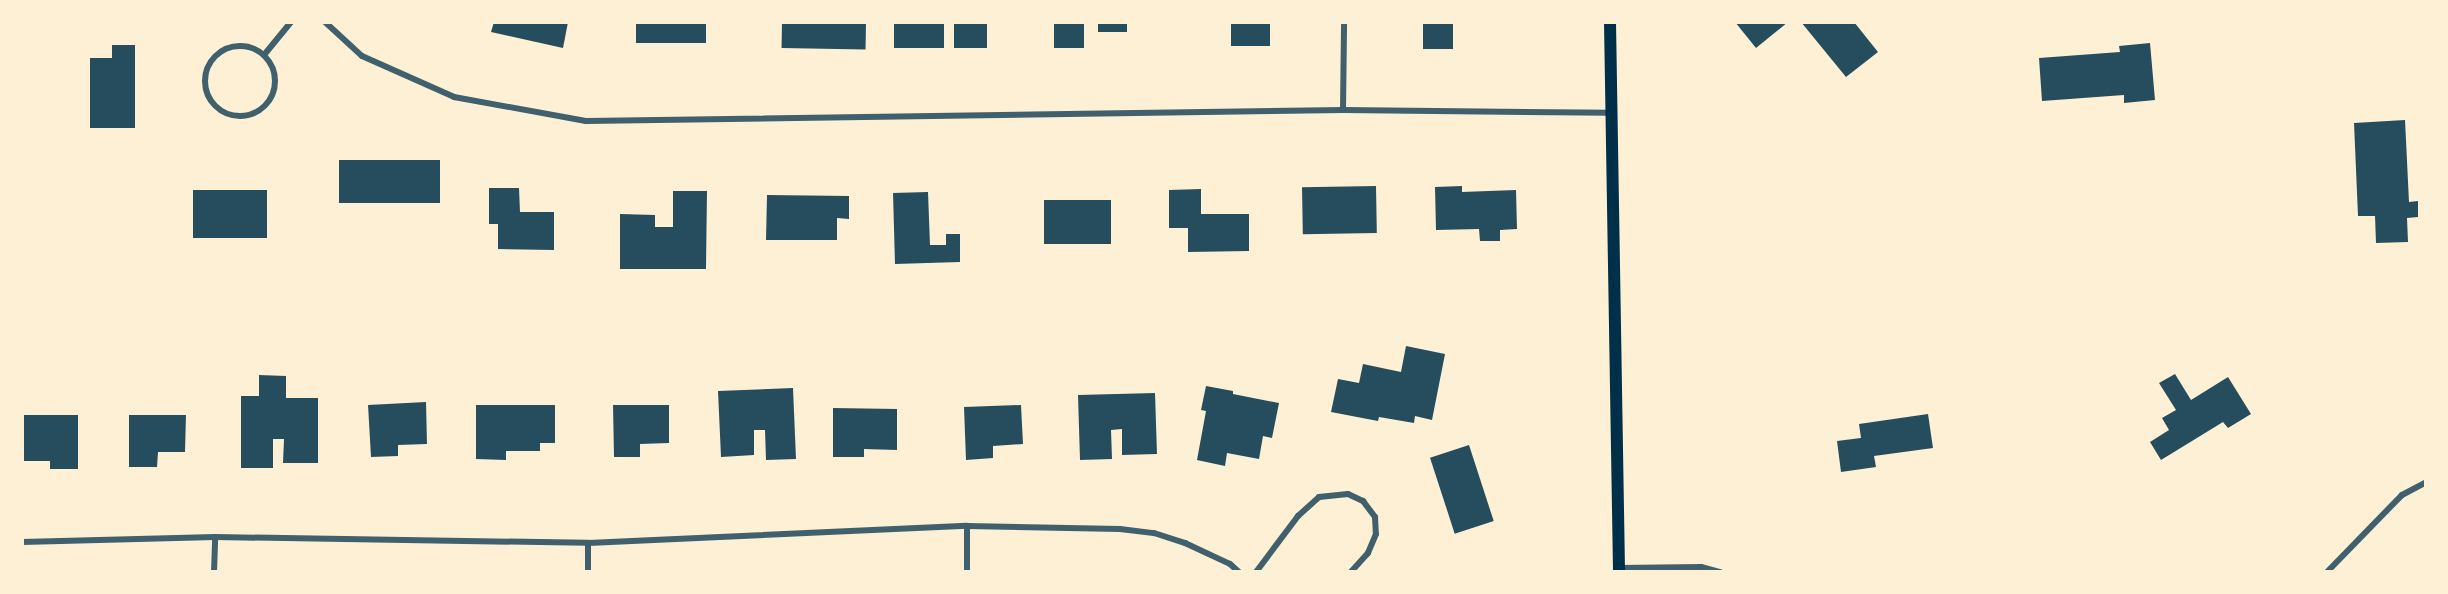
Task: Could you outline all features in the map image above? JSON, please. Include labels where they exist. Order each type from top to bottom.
[{"type":"main road","points":[[1610,22],[1618,570]]},
{"type":"street","points":[[264,55],[291,22]]},
{"type":"street","points":[[325,22],[362,56],[454,97],[586,121],[1343,110],[1611,113]]},
{"type":"street","points":[[1343,110],[1344,22]]},
{"type":"street","points":[[239,45],[252,48],[264,55],[272,66],[275,80],[273,94],[265,105],[254,113],[240,117],[227,114],[215,107],[207,95],[204,82],[206,68],[214,56],[225,48],[239,45]]},
{"type":"street","points":[[2327,572],[2402,495],[2426,482]]},
{"type":"street","points":[[1256,572],[1298,516],[1319,497],[1348,494],[1363,501],[1375,517],[1376,534],[1368,553],[1352,572]]},
{"type":"street","points":[[967,526],[967,572]]},
{"type":"street","points":[[22,542],[215,537],[588,543],[967,526],[1120,529],[1154,533],[1185,543],[1230,564],[1239,572]]},
{"type":"street","points":[[214,572],[215,537]]},
{"type":"street","points":[[588,543],[588,572]]},
{"type":"street","points":[[1618,570],[1701,567],[1720,572]]},
{"type":"building","points":[[494,22],[568,22],[563,48],[491,32]]},
{"type":"building","points":[[636,22],[706,22],[706,43],[636,43]]},
{"type":"building","points":[[782,22],[866,23],[866,49],[782,48]]},
{"type":"building","points":[[894,22],[944,22],[944,48],[894,48]]},
{"type":"building","points":[[954,22],[987,22],[987,48],[954,48]]},
{"type":"building","points":[[1054,22],[1084,22],[1084,48],[1054,48]]},
{"type":"building","points":[[1098,22],[1127,22],[1127,32],[1098,32]]},
{"type":"building","points":[[1231,22],[1270,22],[1270,46],[1231,46]]},
{"type":"building","points":[[1423,22],[1453,22],[1453,49],[1423,49]]},
{"type":"building","points":[[1735,22],[1788,22],[1756,48]]},
{"type":"building","points":[[1801,22],[1854,22],[1878,52],[1846,77]]},
{"type":"building","points":[[2150,43],[2155,100],[2124,103],[2124,95],[2042,101],[2039,58],[2120,52],[2119,46]]},
{"type":"building","points":[[112,45],[135,45],[135,128],[90,128],[90,58],[112,58]]},
{"type":"building","points":[[2405,120],[2409,202],[2418,201],[2418,217],[2407,218],[2408,242],[2376,243],[2375,216],[2358,216],[2354,123]]},
{"type":"building","points":[[339,160],[440,160],[440,203],[339,203]]},
{"type":"building","points":[[1376,186],[1377,233],[1303,234],[1302,187]]},
{"type":"building","points":[[1462,186],[1462,192],[1516,190],[1517,229],[1500,230],[1500,241],[1480,241],[1479,229],[1436,230],[1435,187]]},
{"type":"building","points":[[489,188],[519,188],[520,212],[554,212],[554,250],[498,249],[498,224],[489,224]]},
{"type":"building","points":[[1201,189],[1201,214],[1249,214],[1249,251],[1188,252],[1188,228],[1169,228],[1169,190]]},
{"type":"building","points":[[193,190],[267,190],[267,238],[193,238]]},
{"type":"building","points":[[673,191],[707,191],[706,269],[620,269],[620,214],[655,215],[655,227],[673,227]]},
{"type":"building","points":[[928,192],[930,245],[946,245],[946,234],[960,234],[960,262],[895,264],[893,193]]},
{"type":"building","points":[[767,195],[849,196],[849,219],[837,218],[837,240],[766,240]]},
{"type":"building","points":[[1044,200],[1111,200],[1111,244],[1044,244]]},
{"type":"building","points":[[1406,346],[1445,354],[1432,420],[1415,416],[1414,423],[1379,417],[1378,421],[1331,412],[1338,379],[1359,383],[1363,364],[1401,372]]},
{"type":"building","points":[[2175,374],[2191,400],[2228,377],[2251,414],[2228,428],[2223,422],[2161,460],[2150,442],[2169,430],[2162,418],[2176,410],[2159,383]]},
{"type":"building","points":[[259,375],[286,376],[286,398],[318,398],[318,463],[283,463],[284,439],[273,439],[273,468],[241,468],[241,396],[259,396]]},
{"type":"building","points":[[1206,386],[1279,403],[1272,438],[1263,436],[1259,459],[1227,453],[1225,466],[1197,460],[1206,411],[1201,410]]},
{"type":"building","points":[[793,388],[796,459],[766,460],[765,430],[754,430],[754,455],[721,457],[718,391]]},
{"type":"building","points":[[1155,393],[1157,454],[1122,455],[1122,429],[1111,430],[1112,459],[1080,460],[1078,395]]},
{"type":"building","points":[[426,402],[427,444],[398,445],[398,456],[371,457],[368,405]]},
{"type":"building","points":[[476,405],[555,405],[555,443],[540,443],[540,451],[506,451],[506,460],[476,459]]},
{"type":"building","points":[[613,405],[669,405],[669,443],[640,444],[640,457],[614,457]]},
{"type":"building","points":[[1021,405],[1023,444],[993,446],[993,458],[966,460],[964,407]]},
{"type":"building","points":[[833,408],[897,409],[897,450],[864,449],[864,457],[833,457]]},
{"type":"building","points":[[1928,414],[1933,448],[1874,456],[1876,467],[1841,472],[1837,441],[1861,438],[1859,424]]},
{"type":"building","points":[[22,415],[78,415],[78,469],[50,469],[50,461],[22,461]]},
{"type":"building","points":[[129,415],[186,415],[185,452],[158,452],[157,467],[129,467]]},
{"type":"building","points":[[1469,445],[1494,521],[1455,534],[1430,458]]}]
